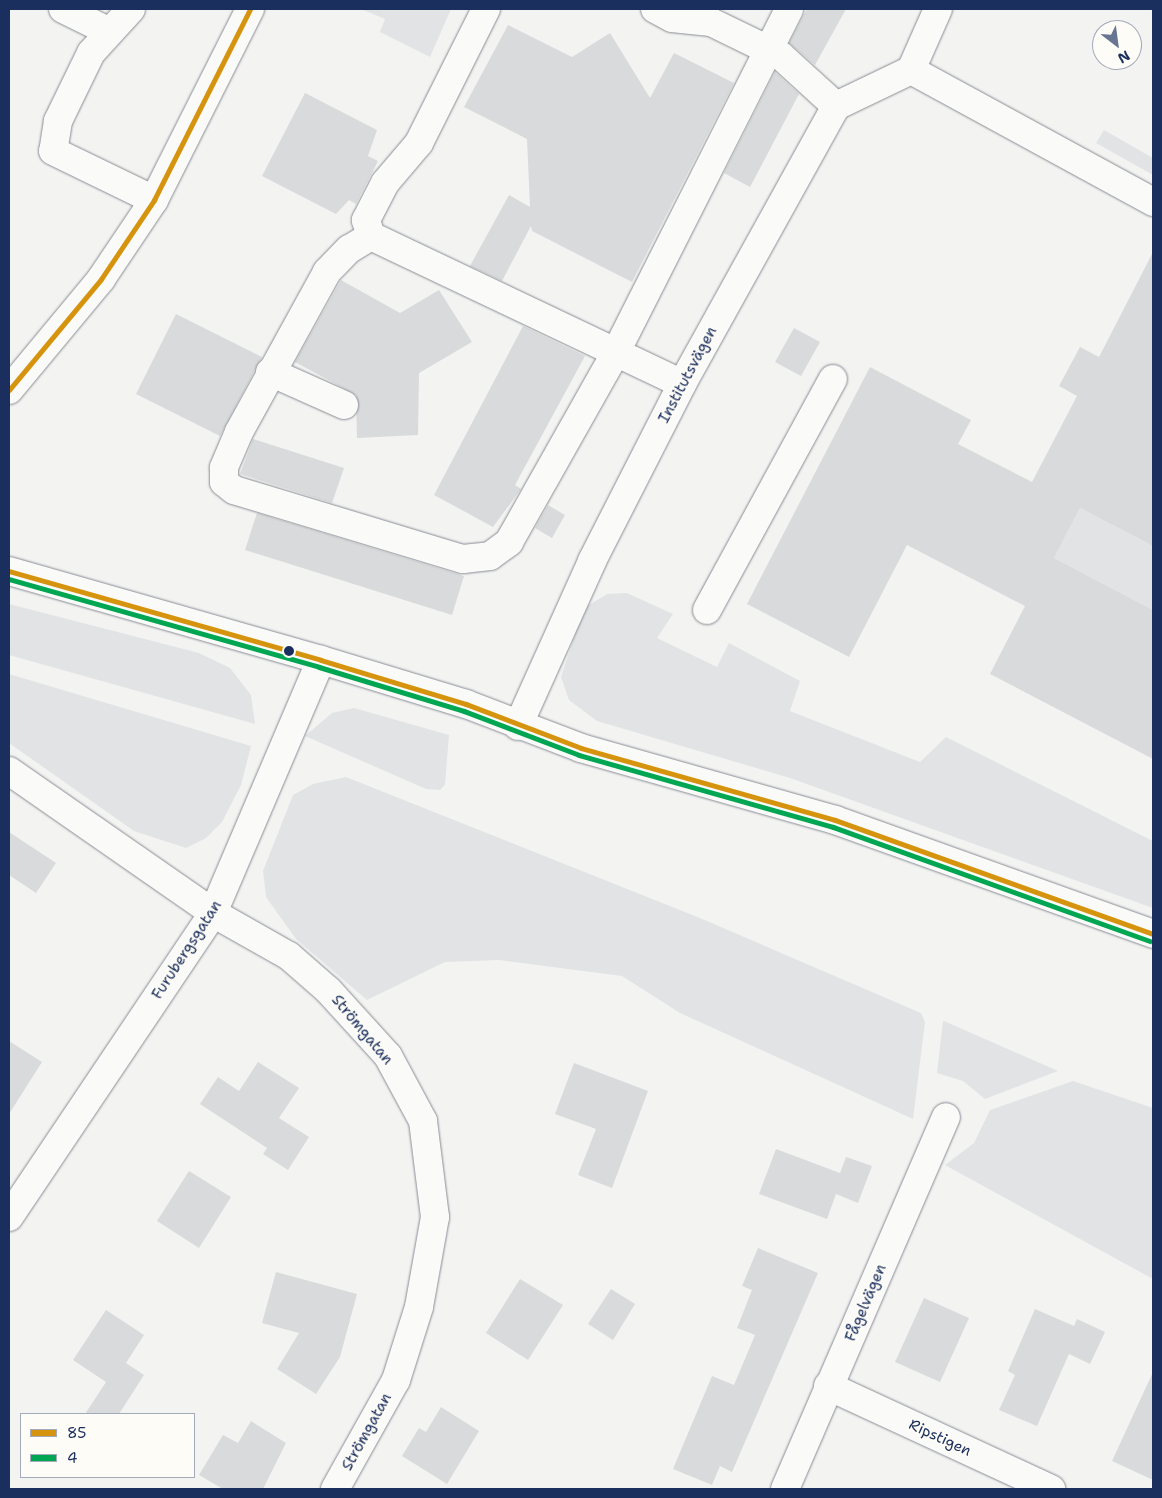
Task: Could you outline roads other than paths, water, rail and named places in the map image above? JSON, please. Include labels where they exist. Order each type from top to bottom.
[{"type":"street","points":[[63,9],[110,32]]},
{"type":"street","points":[[131,9],[91,53],[58,121],[53,151],[154,200]]},
{"type":"street","points":[[9,390],[101,279],[154,200],[250,9]]},
{"type":"street","points":[[486,9],[419,143],[385,183],[366,220],[371,236],[682,384]]},
{"type":"street","points":[[655,9],[672,18],[711,22],[782,56],[836,106],[910,70],[938,9]]},
{"type":"street","points":[[371,236],[349,249],[327,272],[270,372],[224,468],[224,482],[234,490],[462,559],[490,556],[509,542],[616,352],[767,49],[789,9]]},
{"type":"street","points":[[910,70],[1153,202]]},
{"type":"street","name":"Institutsvägen","points":[[518,726],[592,561],[682,384],[836,106]]},
{"type":"street","points":[[270,372],[344,405]]},
{"type":"street","points":[[707,610],[833,380]]},
{"type":"street","points":[[9,571],[321,660],[466,704],[518,726],[835,820],[1153,934]]},
{"type":"street","name":"Furubergsgatan","points":[[9,1217],[214,913],[321,660]]},
{"type":"street","name":"Strömgatan","points":[[9,771],[214,913],[290,956],[328,990],[388,1056],[423,1122],[435,1217],[419,1307],[396,1380],[335,1489]]},
{"type":"street","name":"Fågelvägen","points":[[785,1489],[946,1117]]},
{"type":"street","name":"Ripstigen","points":[[828,1386],[1051,1489]]}]
